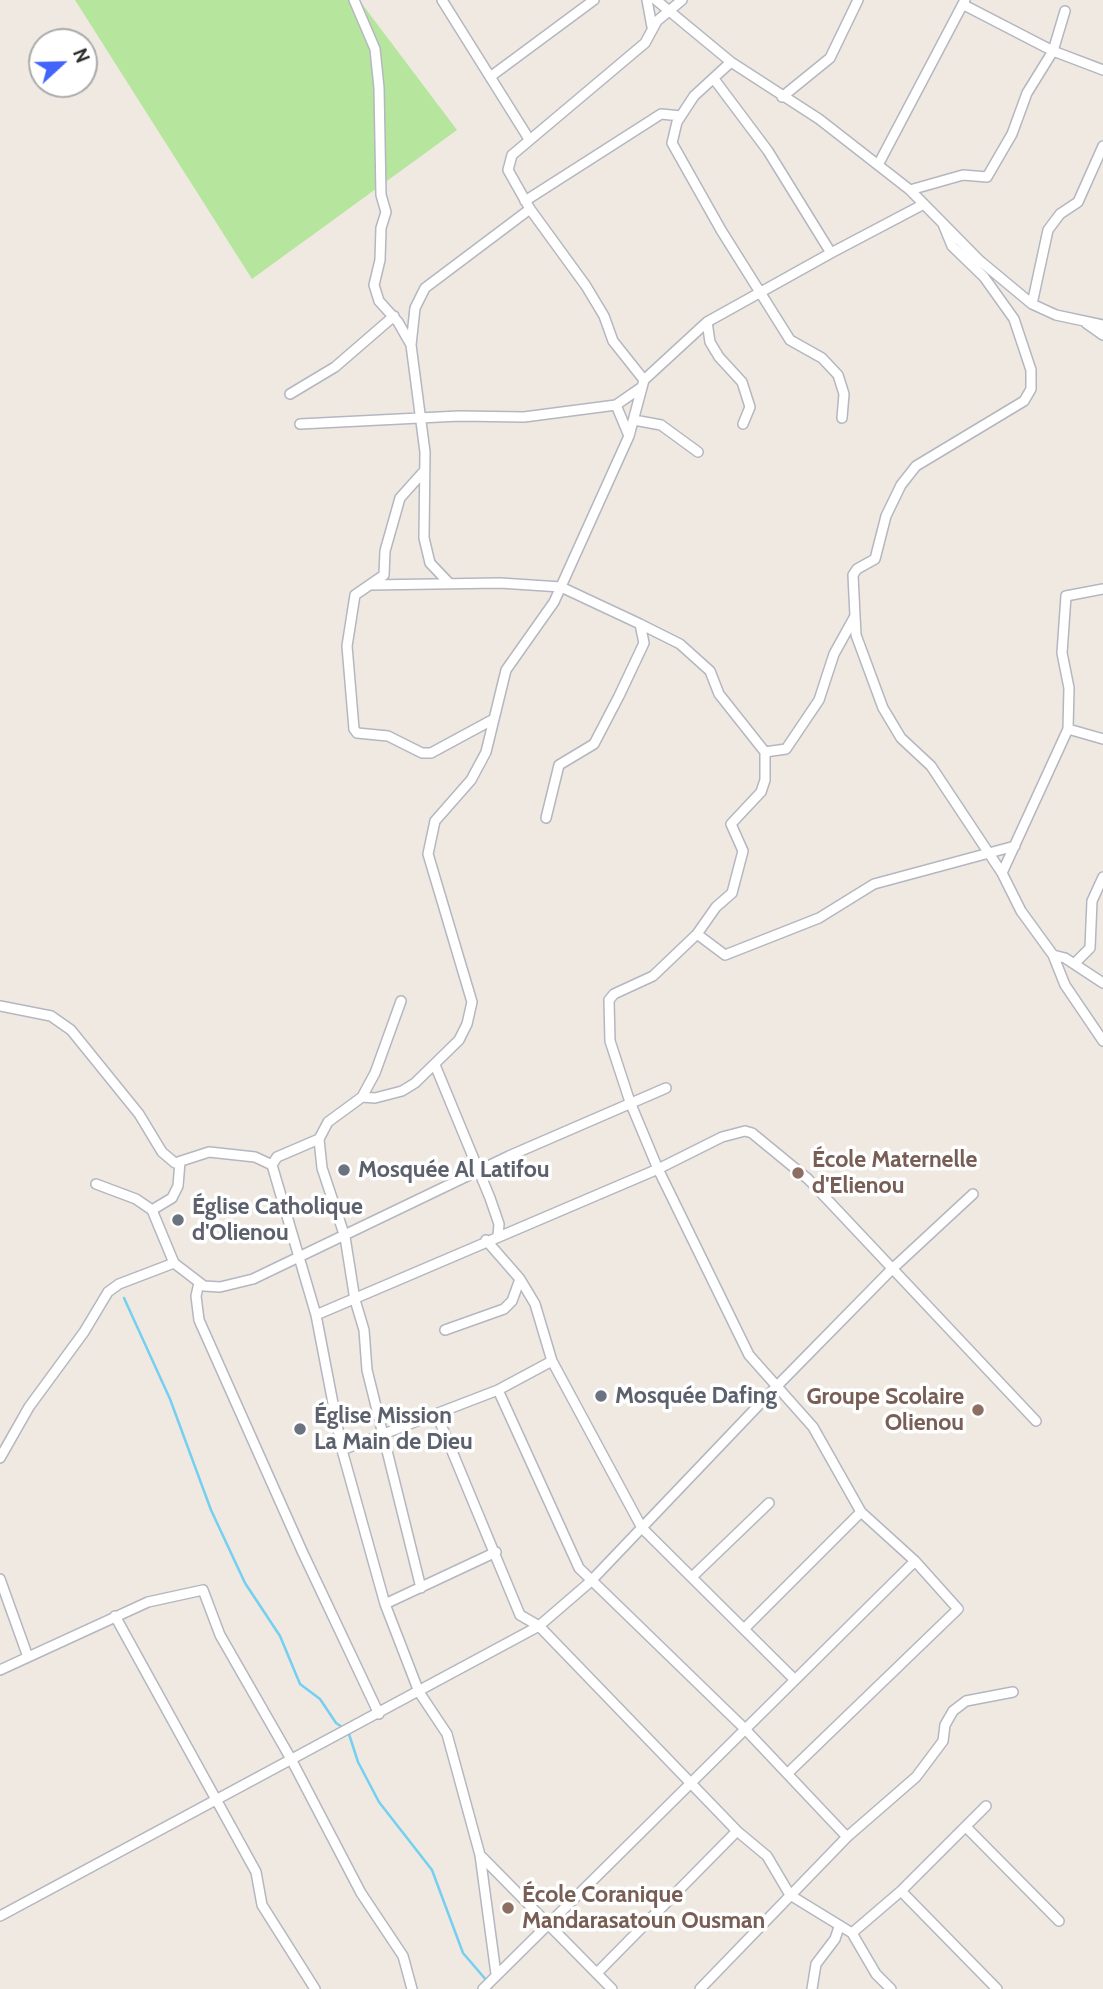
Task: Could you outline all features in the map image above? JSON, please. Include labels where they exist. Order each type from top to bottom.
[{"type":"street","points":[[354,0],[375,49],[379,88],[381,195],[386,212],[381,228],[380,260],[374,285],[380,301],[394,316],[411,345]]},
{"type":"street","points":[[442,0],[529,139]]},
{"type":"street","points":[[490,77],[594,0]]},
{"type":"street","points":[[647,0],[652,27]]},
{"type":"street","points":[[656,0],[731,62],[819,119],[909,190],[979,260],[1032,304],[1056,315],[1103,325]]},
{"type":"street","points":[[362,1097],[375,1098],[402,1091],[435,1065],[459,1040],[467,1024],[472,1002],[428,854],[435,821],[471,780],[486,752],[506,670],[554,603],[629,436],[643,383],[613,341],[604,316],[586,286],[527,205],[508,170],[512,155],[645,43],[652,27],[682,0]]},
{"type":"street","points":[[782,97],[830,58],[858,0]]},
{"type":"street","points":[[878,165],[965,2],[1053,51],[1103,70]]},
{"type":"street","points":[[909,190],[963,175],[988,177],[1012,134],[1027,93],[1053,51],[1065,10]]},
{"type":"street","points":[[731,62],[694,96],[681,117],[672,143],[720,230],[790,340],[822,358],[838,375],[844,394],[842,418]]},
{"type":"street","points":[[714,79],[768,151],[831,253]]},
{"type":"street","points":[[449,583],[430,563],[424,538],[425,470],[422,418],[411,345],[417,299],[425,288],[527,205],[652,119],[670,113],[681,117]]},
{"type":"street","points":[[1032,304],[1048,230],[1060,214],[1078,202],[1103,146]]},
{"type":"street","points":[[300,424],[397,422],[422,418],[524,417],[616,405],[707,322],[924,204]]},
{"type":"street","points":[[943,224],[952,246],[984,277],[1014,318],[1031,370],[1031,389],[1024,401],[916,466],[901,485],[886,516],[875,559],[857,569],[853,575],[856,635],[883,708],[901,737],[932,766],[1002,873],[1021,911],[1052,955],[1065,985],[1103,1041]]},
{"type":"street","points":[[290,394],[335,367],[394,316]]},
{"type":"street","points":[[1079,318],[1103,335]]},
{"type":"street","points":[[707,322],[710,342],[741,382],[750,407],[743,424]]},
{"type":"street","points":[[616,405],[629,436]]},
{"type":"street","points":[[634,420],[661,425],[698,452]]},
{"type":"street","points":[[425,470],[400,498],[385,551],[384,575],[355,595],[347,646],[353,723],[357,733],[388,736],[422,753],[431,753],[492,720]]},
{"type":"street","points":[[370,585],[500,583],[561,587],[680,644],[705,665],[719,694],[765,752],[765,780],[761,792],[731,824],[743,851],[732,893],[716,907],[697,934],[653,976],[614,994],[609,1000],[610,1041],[630,1102],[658,1169],[750,1355],[813,1427],[861,1512],[915,1561],[958,1609],[788,1773]]},
{"type":"street","points":[[1002,873],[1028,811],[1046,780],[1058,743],[1068,729],[1069,688],[1062,653],[1066,596],[1103,589]]},
{"type":"street","points":[[765,752],[786,749],[799,734],[819,700],[834,653],[855,616]]},
{"type":"street","points":[[546,818],[559,765],[594,744],[619,696],[644,643],[640,624]]},
{"type":"street","points":[[1068,729],[1103,739]]},
{"type":"street","points":[[697,934],[725,955],[818,918],[874,884],[1015,846]]},
{"type":"street","points":[[1074,964],[1090,948],[1092,901],[1103,877]]},
{"type":"street","points":[[1052,955],[1074,964],[1103,983]]},
{"type":"street","points":[[401,1001],[375,1073],[362,1097],[328,1122],[319,1139],[322,1168],[345,1237],[355,1300],[365,1330],[367,1370],[421,1588]]},
{"type":"street","points":[[0,1006],[51,1016],[71,1030],[139,1114],[162,1152],[176,1163],[209,1152],[221,1152],[255,1157],[272,1165]]},
{"type":"street","points":[[435,1065],[499,1224],[498,1236]]},
{"type":"street","points":[[96,1184],[152,1210],[173,1263],[204,1286],[219,1287],[253,1279],[478,1171],[666,1088]]},
{"type":"street","points":[[316,1315],[486,1240],[658,1169],[722,1137],[745,1131],[752,1133],[808,1179],[891,1270],[1036,1420]]},
{"type":"street","points":[[319,1139],[276,1157],[272,1165],[316,1315],[342,1450],[385,1604],[418,1692],[447,1734],[480,1855],[496,1974]]},
{"type":"street","points":[[152,1210],[172,1198],[178,1186],[180,1162]]},
{"type":"street","points":[[0,1916],[539,1626],[590,1582],[891,1270],[973,1194]]},
{"type":"street","points":[[486,1240],[520,1279],[535,1304],[552,1361],[642,1528],[794,1679]]},
{"type":"street","points":[[0,1458],[29,1407],[84,1332],[108,1292],[132,1278],[173,1263]]},
{"type":"street","points":[[445,1330],[504,1309],[512,1301],[520,1279]]},
{"type":"street","points":[[199,1283],[196,1296],[199,1320],[302,1551],[379,1714]]},
{"type":"street","points":[[342,1450],[385,1436],[498,1390],[552,1361]]},
{"type":"street","points":[[498,1390],[579,1568],[590,1582],[744,1728],[847,1837]]},
{"type":"street","points":[[437,1415],[520,1615],[539,1626],[691,1780],[737,1831],[767,1856],[790,1895],[852,1933],[876,1975],[891,1989]]},
{"type":"street","points":[[692,1577],[769,1503]]},
{"type":"street","points":[[744,1629],[861,1512]]},
{"type":"street","points":[[385,1604],[496,1552]]},
{"type":"street","points":[[483,1989],[550,1926],[691,1780],[915,1561]]},
{"type":"street","points":[[0,1579],[28,1657]]},
{"type":"street","points":[[0,1670],[115,1616],[162,1598],[203,1590],[220,1635],[291,1759],[361,1893],[404,1956],[412,1989]]},
{"type":"street","points":[[115,1616],[256,1872],[262,1905],[315,1989]]},
{"type":"street","points":[[700,1989],[847,1837],[906,1787],[934,1756],[953,1711],[966,1701],[1013,1692]]},
{"type":"street","points":[[852,1933],[901,1892],[986,1806]]},
{"type":"street","points":[[966,1827],[1059,1921]]},
{"type":"street","points":[[597,1973],[737,1831]]},
{"type":"street","points":[[480,1855],[612,1989]]},
{"type":"street","points":[[901,1892],[998,1989]]},
{"type":"street","points":[[812,1989],[816,1964],[835,1939],[839,1927]]},
{"type":"green space","points":[[75,0],[359,0],[457,130],[252,279],[98,36],[98,28],[93,28]]},
{"type":"waterway","points":[[124,1298],[170,1399],[211,1510],[245,1583],[280,1636],[300,1684],[320,1699],[336,1723],[348,1731],[358,1762],[379,1802],[432,1870],[463,1953],[487,1981]]},
{"type":"place","name":"Mosquée Al Latifou","points":[[344,1170]]},
{"type":"place","name":"École Maternelle d'Elienou","points":[[798,1173]]},
{"type":"place","name":"Église Catholique d'Olienou","points":[[178,1220]]},
{"type":"place","name":"Mosquée Dafing","points":[[601,1396]]},
{"type":"place","name":"Groupe Scolaire Olienou","points":[[978,1410]]},
{"type":"place","name":"Église Mission La Main de Dieu","points":[[300,1429]]},
{"type":"place","name":"École Coranique Mandarasatoun Ousman","points":[[508,1908]]}]
